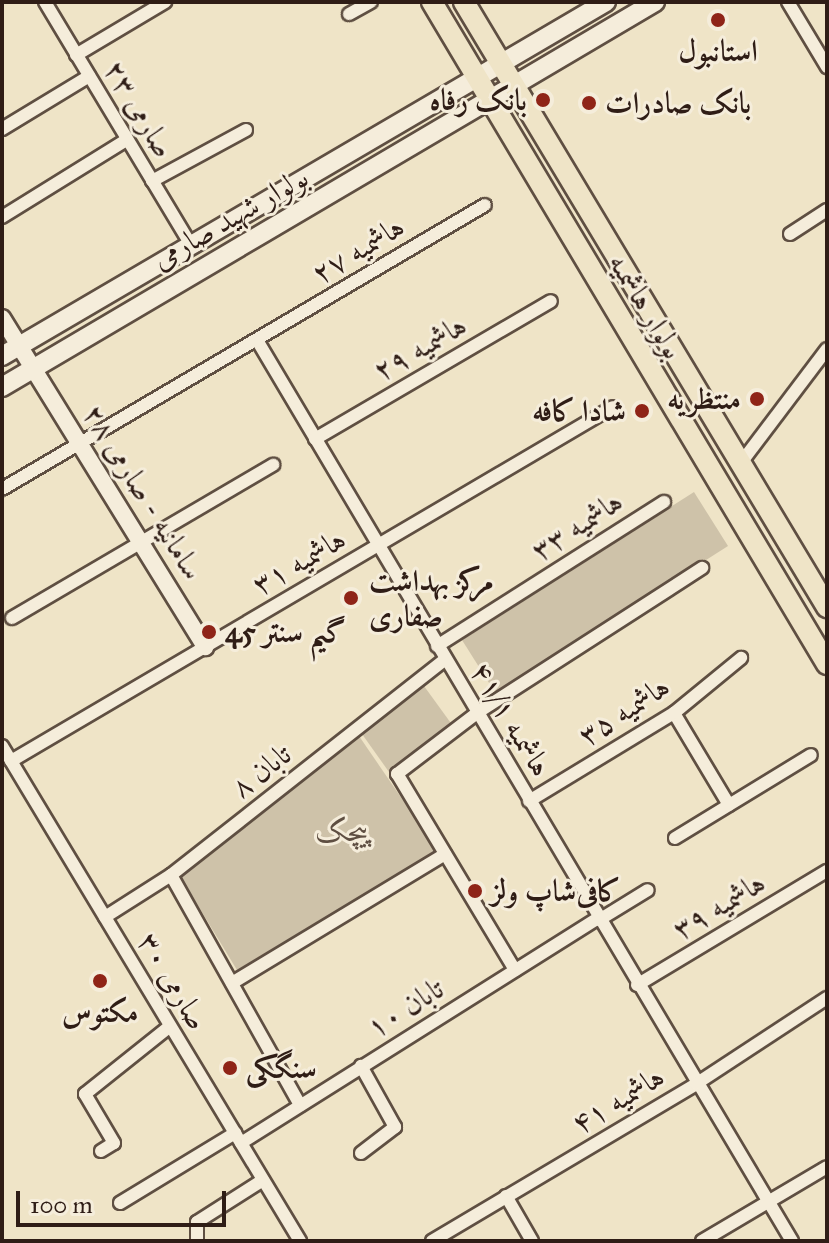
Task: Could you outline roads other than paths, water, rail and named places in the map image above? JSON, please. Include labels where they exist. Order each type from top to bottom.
[{"type":"main road","points":[[432,2],[477,79]]},
{"type":"main road","points":[[464,2],[501,64],[606,2]]},
{"type":"main road","points":[[515,86],[655,2]]},
{"type":"main road","name":"بولوار شهید صارمی","points":[[10,352],[189,242],[501,64]]},
{"type":"main road","name":"بولوار هاشمیه","points":[[501,64],[827,607]]},
{"type":"main road","name":"بولوار هاشمیه","points":[[477,79],[827,664]]},
{"type":"main road","name":"بولوار شهید صارمی","points":[[2,387],[515,86]]},
{"type":"main road","points":[[727,500],[754,485]]},
{"type":"street","name":"صارمی ۲۳","points":[[45,2],[189,242]]},
{"type":"street","points":[[76,55],[165,2]]},
{"type":"street","points":[[349,14],[371,2]]},
{"type":"street","points":[[788,2],[827,67]]},
{"type":"street","points":[[2,129],[89,76]]},
{"type":"street","points":[[152,181],[246,130]]},
{"type":"street","points":[[2,217],[126,140]]},
{"type":"street","name":"هاشمیه ۲۷","points":[[2,489],[485,205]]},
{"type":"street","points":[[790,234],[827,210]]},
{"type":"street","name":"هاشمیه ۲۹","points":[[315,439],[551,301]]},
{"type":"street","name":"سامانیه - صارمی ۲۸","points":[[2,318],[10,352],[31,369],[81,443],[205,647]]},
{"type":"street","name":"هاشمیه ۴۱/۱","points":[[257,340],[637,985],[792,1241]]},
{"type":"street","points":[[740,464],[827,349]]},
{"type":"street","name":"هاشمیه ۳۱","points":[[11,761],[613,407]]},
{"type":"street","points":[[12,618],[273,465]]},
{"type":"street","name":"هاشمیه ۳۳","points":[[437,646],[664,502]]},
{"type":"street","points":[[515,970],[397,774],[477,713],[702,568]]},
{"type":"street","name":"هاشمیه ۳۵","points":[[529,801],[674,713],[741,658]]},
{"type":"street","name":"تابان ۸","points":[[105,917],[171,875],[445,659]]},
{"type":"street","points":[[674,713],[729,805]]},
{"type":"street","name":"صارمی ۳۰","points":[[2,746],[300,1241]]},
{"type":"street","points":[[675,838],[811,755]]},
{"type":"street","points":[[232,983],[445,854]]},
{"type":"street","name":"هاشمیه ۳۹","points":[[637,985],[827,871]]},
{"type":"street","points":[[171,875],[300,1105]]},
{"type":"street","name":"تابان ۱۰","points":[[120,1203],[300,1105],[648,890]]},
{"type":"street","name":"هاشمیه ۴۱","points":[[432,1241],[696,1084],[827,998]]},
{"type":"street","points":[[101,1151],[114,1143],[85,1094],[169,1027]]},
{"type":"street","points":[[361,1066],[395,1127],[361,1153]]},
{"type":"street","points":[[702,1241],[827,1167]]},
{"type":"street","points":[[197,1241],[197,1222],[263,1180]]},
{"type":"street","points":[[506,1196],[532,1241]]},
{"type":"place","name":"استانبول","points":[[718,20]]},
{"type":"place","name":"بانک رفاه","points":[[543,100]]},
{"type":"place","name":"بانک صادرات","points":[[589,103]]},
{"type":"place","name":"منتظریه","points":[[757,399]]},
{"type":"place","name":"شادا کافه","points":[[642,411]]},
{"type":"place","name":"مرکز بهداشت صفاری","points":[[351,598]]},
{"type":"place","name":"گیم سنتر 45","points":[[209,632]]},
{"type":"place","name":"کافی‌شاپ ولز","points":[[475,891]]},
{"type":"place","name":"مکتوس","points":[[100,981]]},
{"type":"place","name":"سنگکی","points":[[230,1068]]},
{"type":"park label","name":"پیچک","points":[[343,831]]}]
